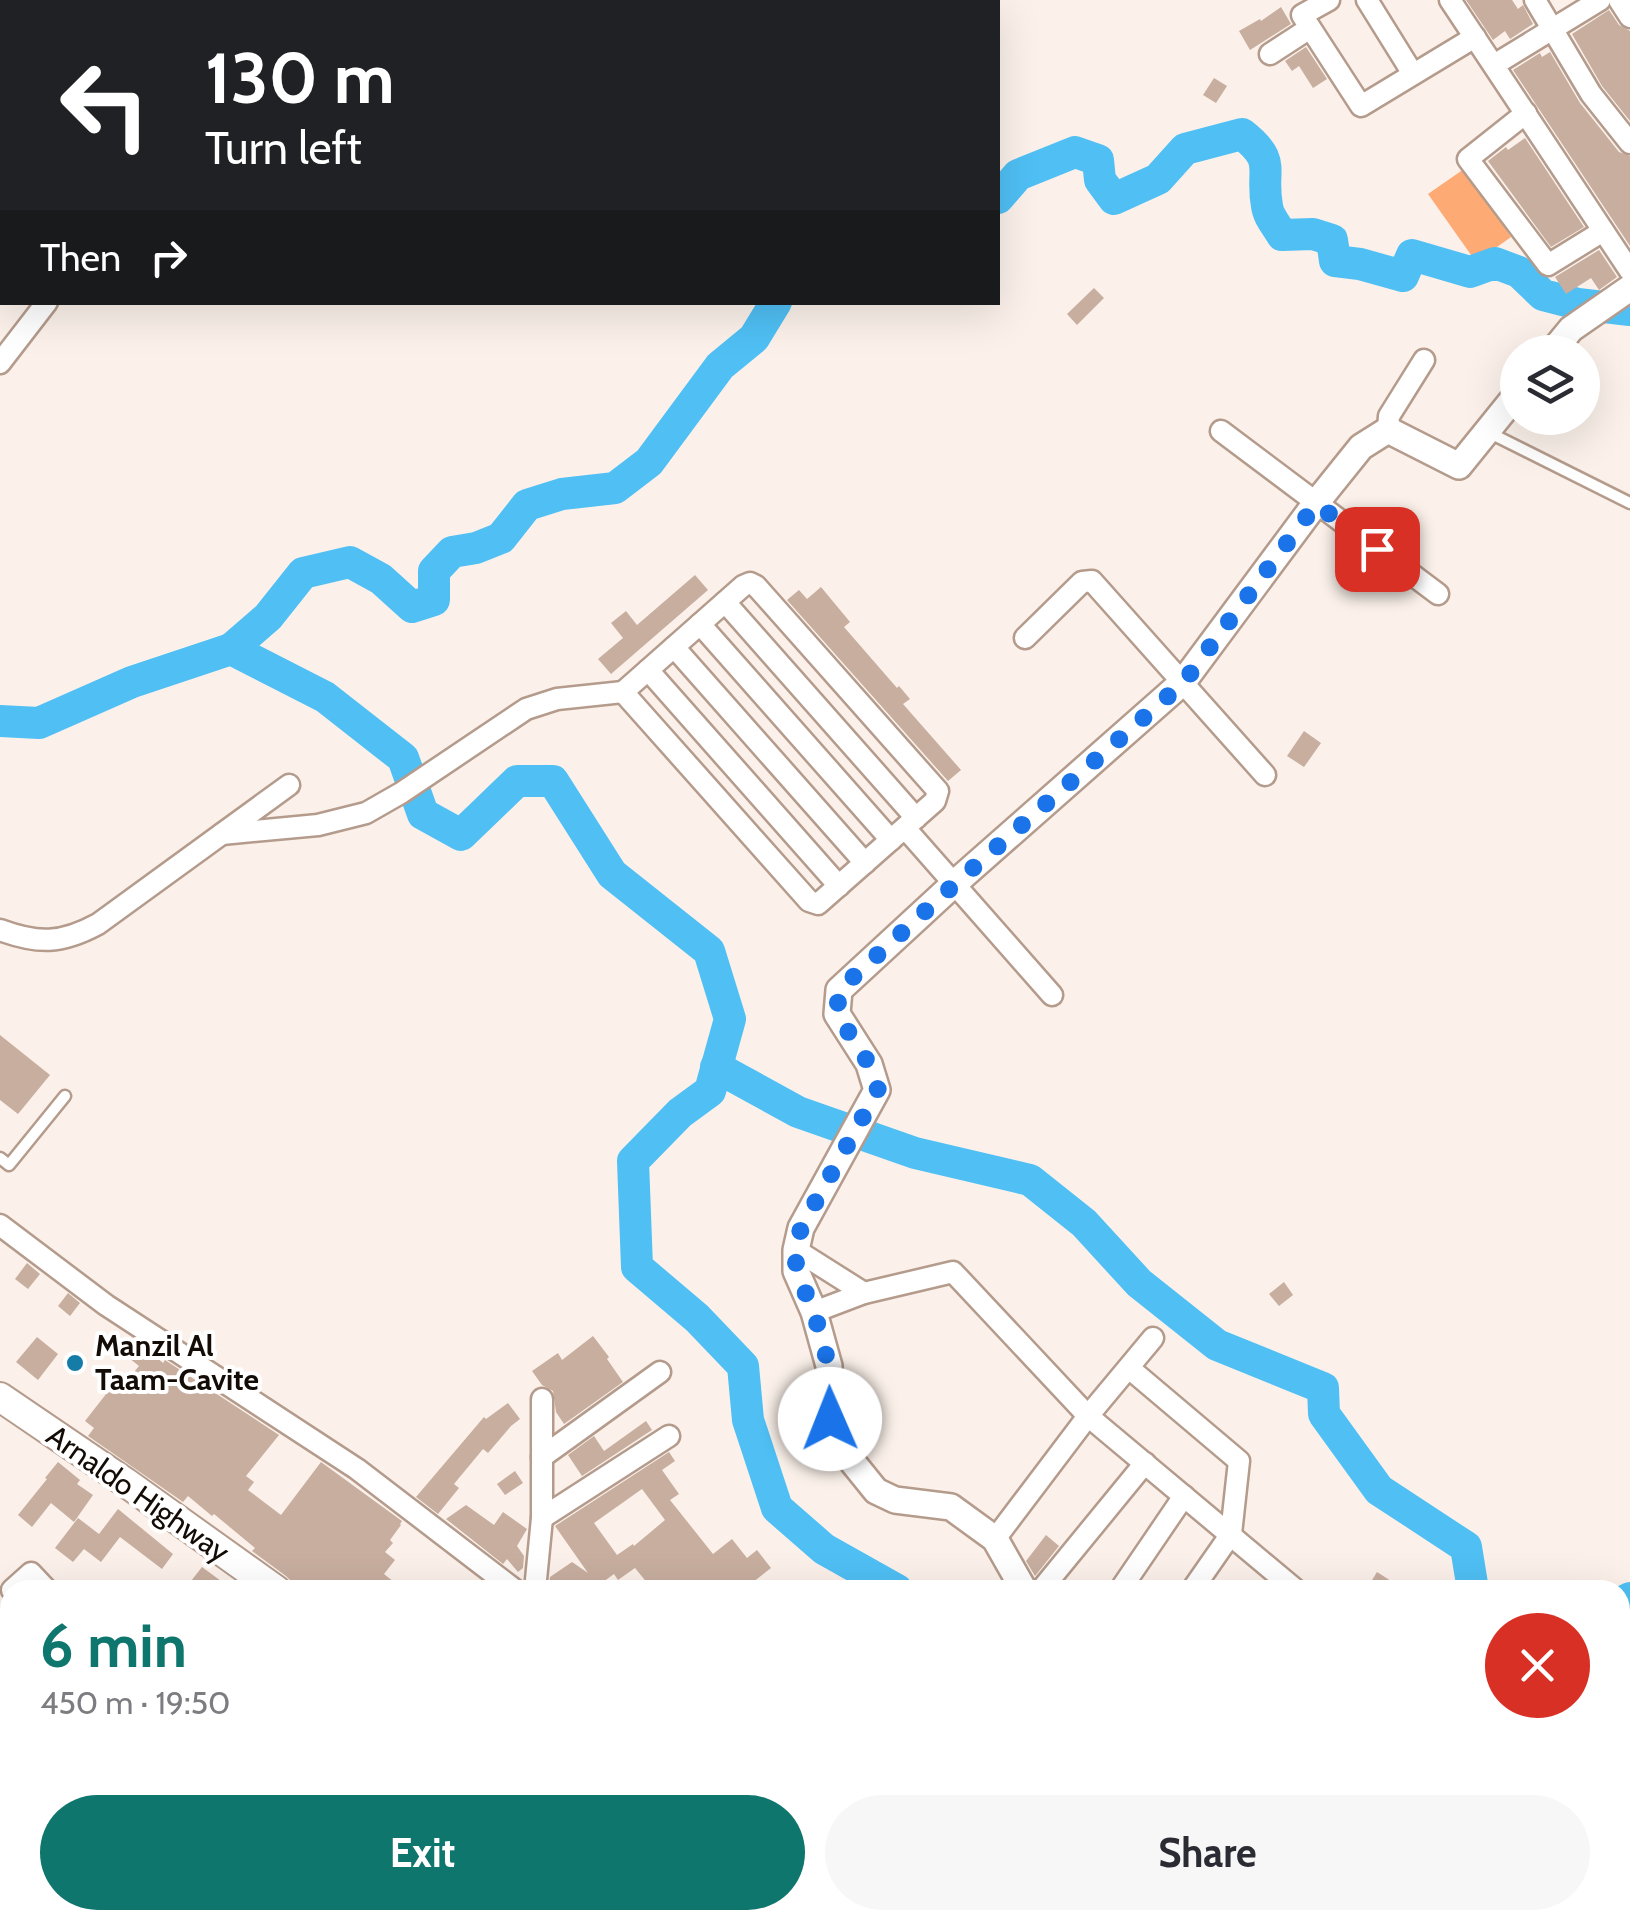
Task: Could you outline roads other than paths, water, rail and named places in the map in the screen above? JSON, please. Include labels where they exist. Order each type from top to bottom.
[{"type":"main road","name":"Arnaldo Highway","points":[[0,1397],[125,1482],[253,1580]]},
{"type":"street","points":[[1329,0],[1302,15],[1361,106],[1474,37]]},
{"type":"street","points":[[1366,0],[1413,74]]},
{"type":"street","points":[[1450,0],[1630,271]]},
{"type":"street","points":[[1535,0],[1591,94],[1630,142]]},
{"type":"street","points":[[1494,65],[1600,0]]},
{"type":"street","points":[[1619,0],[1630,17]]},
{"type":"street","points":[[1270,54],[1310,28]]},
{"type":"street","points":[[1526,113],[1468,159],[1548,265],[1603,230]]},
{"type":"street","points":[[1566,335],[1624,292]]},
{"type":"street","points":[[0,363],[45,305]]},
{"type":"street","points":[[1018,1580],[995,1539],[951,1508],[895,1500],[876,1491],[838,1444],[830,1419],[829,1366],[814,1312],[796,1271],[796,1250],[801,1228],[878,1090],[869,1064],[837,1014],[839,990],[1184,682],[1361,447],[1388,430],[1390,416],[1424,360]]},
{"type":"street","points":[[1388,430],[1459,466],[1500,415]]},
{"type":"street","points":[[1221,432],[1438,594]]},
{"type":"street","points":[[1025,638],[1082,582],[1092,581],[1266,775]]},
{"type":"street","points":[[222,834],[335,822],[366,813],[526,710],[557,699],[623,692],[746,584],[756,586],[936,788],[938,798],[821,903],[812,904],[623,692]]},
{"type":"street","points":[[726,602],[904,829]]},
{"type":"street","points":[[700,624],[956,883],[1052,995]]},
{"type":"street","points":[[674,647],[865,863]]},
{"type":"street","points":[[648,670],[839,886]]},
{"type":"street","points":[[0,930],[45,941],[79,935],[289,784]]},
{"type":"street","points":[[0,1225],[106,1305],[357,1470],[502,1580]]},
{"type":"street","points":[[796,1250],[864,1293]]},
{"type":"street","points":[[814,1312],[864,1293],[953,1272],[1088,1416],[1230,1534],[1276,1580]]},
{"type":"street","points":[[995,1539],[1088,1416],[1154,1338]]},
{"type":"street","points":[[1129,1368],[1239,1462],[1230,1534],[1199,1580]]},
{"type":"street","points":[[542,1457],[660,1372]]},
{"type":"street","points":[[536,1580],[542,1518],[542,1399]]},
{"type":"street","points":[[542,1518],[670,1436]]},
{"type":"street","points":[[1048,1580],[1145,1462]]},
{"type":"street","points":[[1127,1580],[1184,1496]]},
{"type":"lane","points":[[1487,431],[1630,504]]},
{"type":"lane","points":[[0,1158],[10,1166],[65,1096]]},
{"type":"waterway","points":[[1000,196],[1018,175],[1075,152],[1098,160],[1100,180],[1114,199],[1158,179],[1185,149],[1242,134],[1264,159],[1268,210],[1282,235],[1313,234],[1332,240],[1335,261],[1403,276],[1412,255],[1470,272],[1495,263],[1519,272],[1543,295],[1630,310]]},
{"type":"waterway","points":[[231,649],[268,617],[303,573],[350,562],[381,579],[412,607],[434,600],[434,571],[452,552],[501,538],[527,505],[562,494],[615,488],[649,462],[720,366],[754,338],[774,305]]},
{"type":"waterway","points":[[0,721],[39,723],[132,682],[231,649],[325,697],[403,758],[423,814],[461,835],[517,781],[553,781],[612,874],[709,951],[730,1019],[710,1091],[680,1113],[633,1161],[637,1267],[697,1318],[743,1366],[748,1420],[777,1508],[824,1549],[879,1580]]},
{"type":"waterway","points":[[716,1067],[798,1112],[915,1153],[1030,1180],[1084,1223],[1139,1283],[1217,1345],[1323,1388],[1324,1414],[1379,1490],[1466,1547],[1471,1580]]},
{"type":"place","name":"Manzil Al Taam-Cavite","points":[[75,1363]]}]
